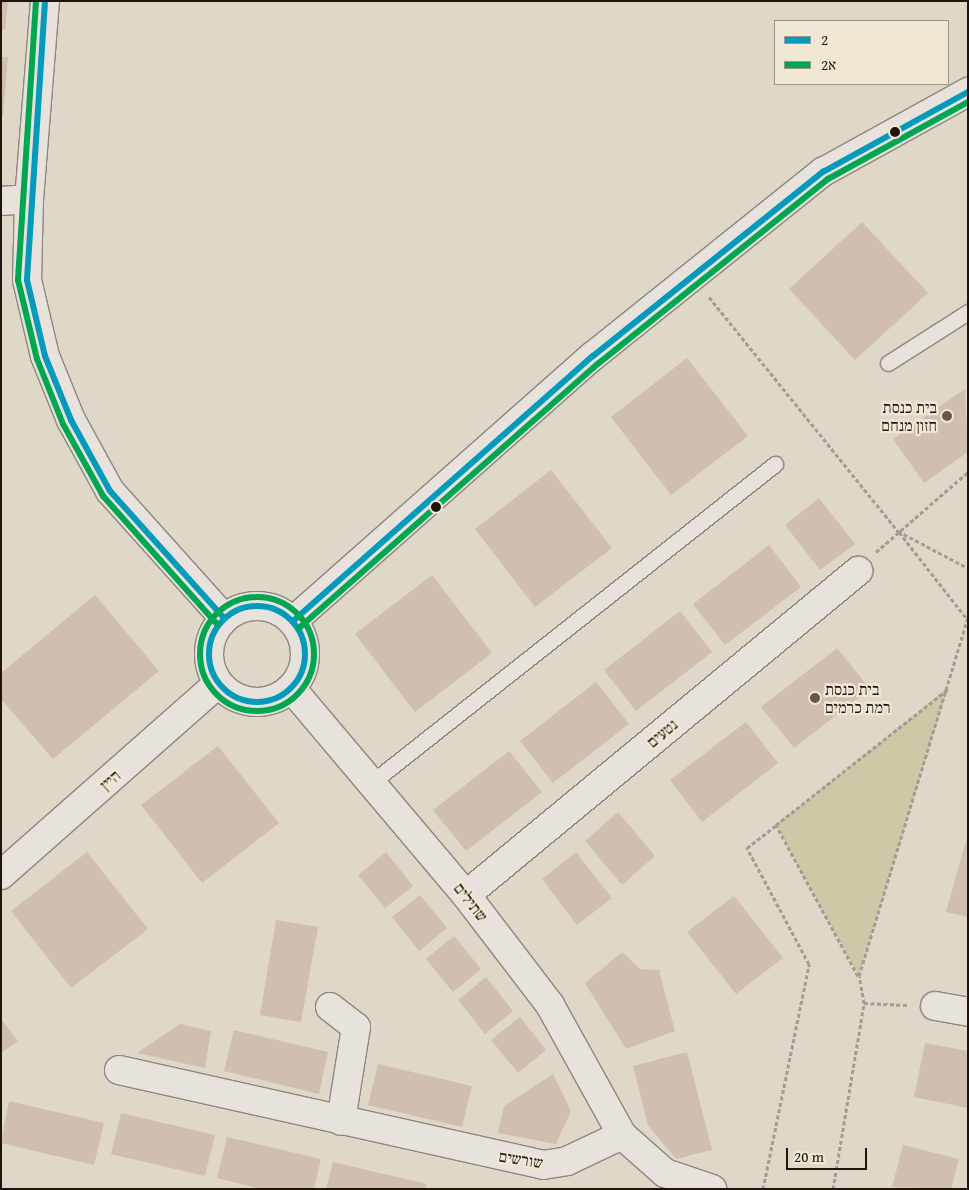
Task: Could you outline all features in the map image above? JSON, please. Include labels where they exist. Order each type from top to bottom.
[{"type":"street","points":[[45,1],[28,199],[27,280],[45,356],[71,420],[110,491],[224,618]]},
{"type":"street","points":[[293,621],[692,275],[823,172],[968,92]]},
{"type":"street","points":[[1,201],[28,199]]},
{"type":"street","name":"נטעים","points":[[466,895],[858,571]]},
{"type":"street","points":[[260,605],[293,621],[306,655],[291,688],[262,702],[231,695],[218,684],[208,657],[209,642],[224,618],[260,605]]},
{"type":"street","name":"היין","points":[[1,875],[218,684]]},
{"type":"street","name":"שתילים","points":[[291,688],[466,895],[550,1005],[622,1135]]},
{"type":"street","points":[[935,1006],[968,1012]]},
{"type":"street","points":[[330,1007],[356,1027],[341,1121]]},
{"type":"street","name":"שורשים","points":[[119,1070],[543,1165],[567,1161],[622,1135]]},
{"type":"street","points":[[622,1135],[665,1173],[712,1189]]},
{"type":"lane","points":[[888,363],[968,312]]},
{"type":"lane","points":[[371,783],[775,464]]},
{"type":"path","points":[[692,275],[967,618],[948,688],[859,976]]},
{"type":"path","points":[[858,571],[898,531],[968,472]]},
{"type":"path","points":[[898,531],[968,568]]},
{"type":"path","points":[[763,1189],[809,964],[747,848],[948,688]]},
{"type":"path","points":[[776,825],[859,976],[864,1003],[832,1189]]},
{"type":"path","points":[[864,1003],[935,1006]]},
{"type":"shaded area","points":[[948,688],[859,976],[776,825]]},
{"type":"building","points":[[1,1],[8,1],[5,30],[1,29]]},
{"type":"building","points":[[1,57],[8,57],[3,116],[1,116]]},
{"type":"building","points":[[862,222],[928,293],[855,360],[789,289]]},
{"type":"building","points":[[687,358],[748,436],[671,495],[611,417]]},
{"type":"building","name":"בית כנסת חזון מנחם","points":[[965,389],[968,452],[924,483],[893,439]]},
{"type":"building","points":[[551,470],[612,548],[535,607],[475,529]]},
{"type":"building","points":[[819,498],[855,544],[820,570],[785,525]]},
{"type":"building","points":[[769,545],[801,587],[725,645],[693,604]]},
{"type":"building","points":[[432,575],[492,653],[415,712],[355,634]]},
{"type":"building","points":[[95,595],[159,671],[53,759],[1,699],[1,673]]},
{"type":"building","points":[[680,611],[712,652],[636,711],[604,670]]},
{"type":"building","name":"בית כנסת רמת כרמים","points":[[837,648],[870,689],[794,748],[761,707]]},
{"type":"building","points":[[596,682],[629,724],[553,783],[520,741]]},
{"type":"building","points":[[746,722],[778,763],[702,822],[670,780]]},
{"type":"building","points":[[218,746],[279,823],[202,883],[141,805]]},
{"type":"building","points":[[509,751],[542,792],[466,851],[433,810]]},
{"type":"building","points":[[618,812],[655,856],[622,885],[585,841]]},
{"type":"building","points":[[966,841],[968,842],[968,917],[946,912]]},
{"type":"building","points":[[87,852],[148,929],[71,988],[11,911]]},
{"type":"building","points":[[386,852],[413,886],[385,908],[358,875]]},
{"type":"building","points":[[576,852],[612,898],[577,925],[542,879]]},
{"type":"building","points":[[420,895],[447,928],[419,951],[392,917]]},
{"type":"building","points":[[734,896],[783,958],[736,994],[687,932]]},
{"type":"building","points":[[276,920],[318,927],[301,1022],[260,1015]]},
{"type":"building","points":[[454,936],[481,969],[453,992],[426,959]]},
{"type":"building","points":[[622,952],[640,969],[659,970],[675,1031],[626,1049],[585,983]]},
{"type":"building","points":[[486,977],[513,1011],[485,1034],[458,1000]]},
{"type":"building","points":[[520,1017],[546,1050],[518,1073],[491,1040]]},
{"type":"building","points":[[1,1019],[18,1041],[1,1053]]},
{"type":"building","points":[[180,1024],[211,1031],[205,1068],[137,1053]]},
{"type":"building","points":[[234,1030],[328,1052],[319,1094],[224,1071]]},
{"type":"building","points":[[925,1043],[968,1051],[968,1108],[914,1097]]},
{"type":"building","points":[[687,1052],[712,1150],[676,1159],[648,1125],[633,1066]]},
{"type":"building","points":[[378,1064],[472,1086],[462,1127],[368,1105]]},
{"type":"building","points":[[553,1074],[571,1111],[556,1144],[498,1133],[504,1106]]},
{"type":"building","points":[[9,1101],[104,1123],[94,1165],[1,1143]]},
{"type":"building","points":[[121,1113],[215,1135],[205,1176],[111,1154]]},
{"type":"building","points":[[227,1137],[321,1159],[314,1189],[260,1189],[217,1178]]},
{"type":"building","points":[[903,1145],[959,1159],[951,1189],[892,1187]]},
{"type":"building","points":[[333,1162],[427,1184],[425,1189],[326,1189]]},
{"type":"transit line","name":"2א","points":[[36,1],[18,280],[37,359],[63,424],[103,496],[217,624]]},
{"type":"transit line","name":"2","points":[[45,1],[27,280],[45,356],[71,420],[110,491],[224,618]]},
{"type":"transit line","name":"2","points":[[293,621],[593,356],[823,172],[968,92]]},
{"type":"transit line","name":"2א","points":[[299,628],[599,363],[828,179],[968,102]]},
{"type":"transit line","name":"2א","points":[[257,597],[279,601],[297,614],[310,632],[314,654],[310,676],[297,694],[279,707],[257,711],[235,707],[217,694],[204,676],[200,654],[204,632],[217,614],[235,601],[257,597]]},
{"type":"transit line","name":"2","points":[[257,606],[276,609],[291,620],[302,635],[305,654],[302,673],[291,688],[276,699],[257,702],[238,699],[223,688],[212,673],[209,654],[212,635],[223,620],[238,609],[257,606]]},
{"type":"place","name":"בית כנסת חזון מנחם","points":[[947,416]]},
{"type":"place","name":"בית כנסת רמת כרמים","points":[[815,698]]}]
